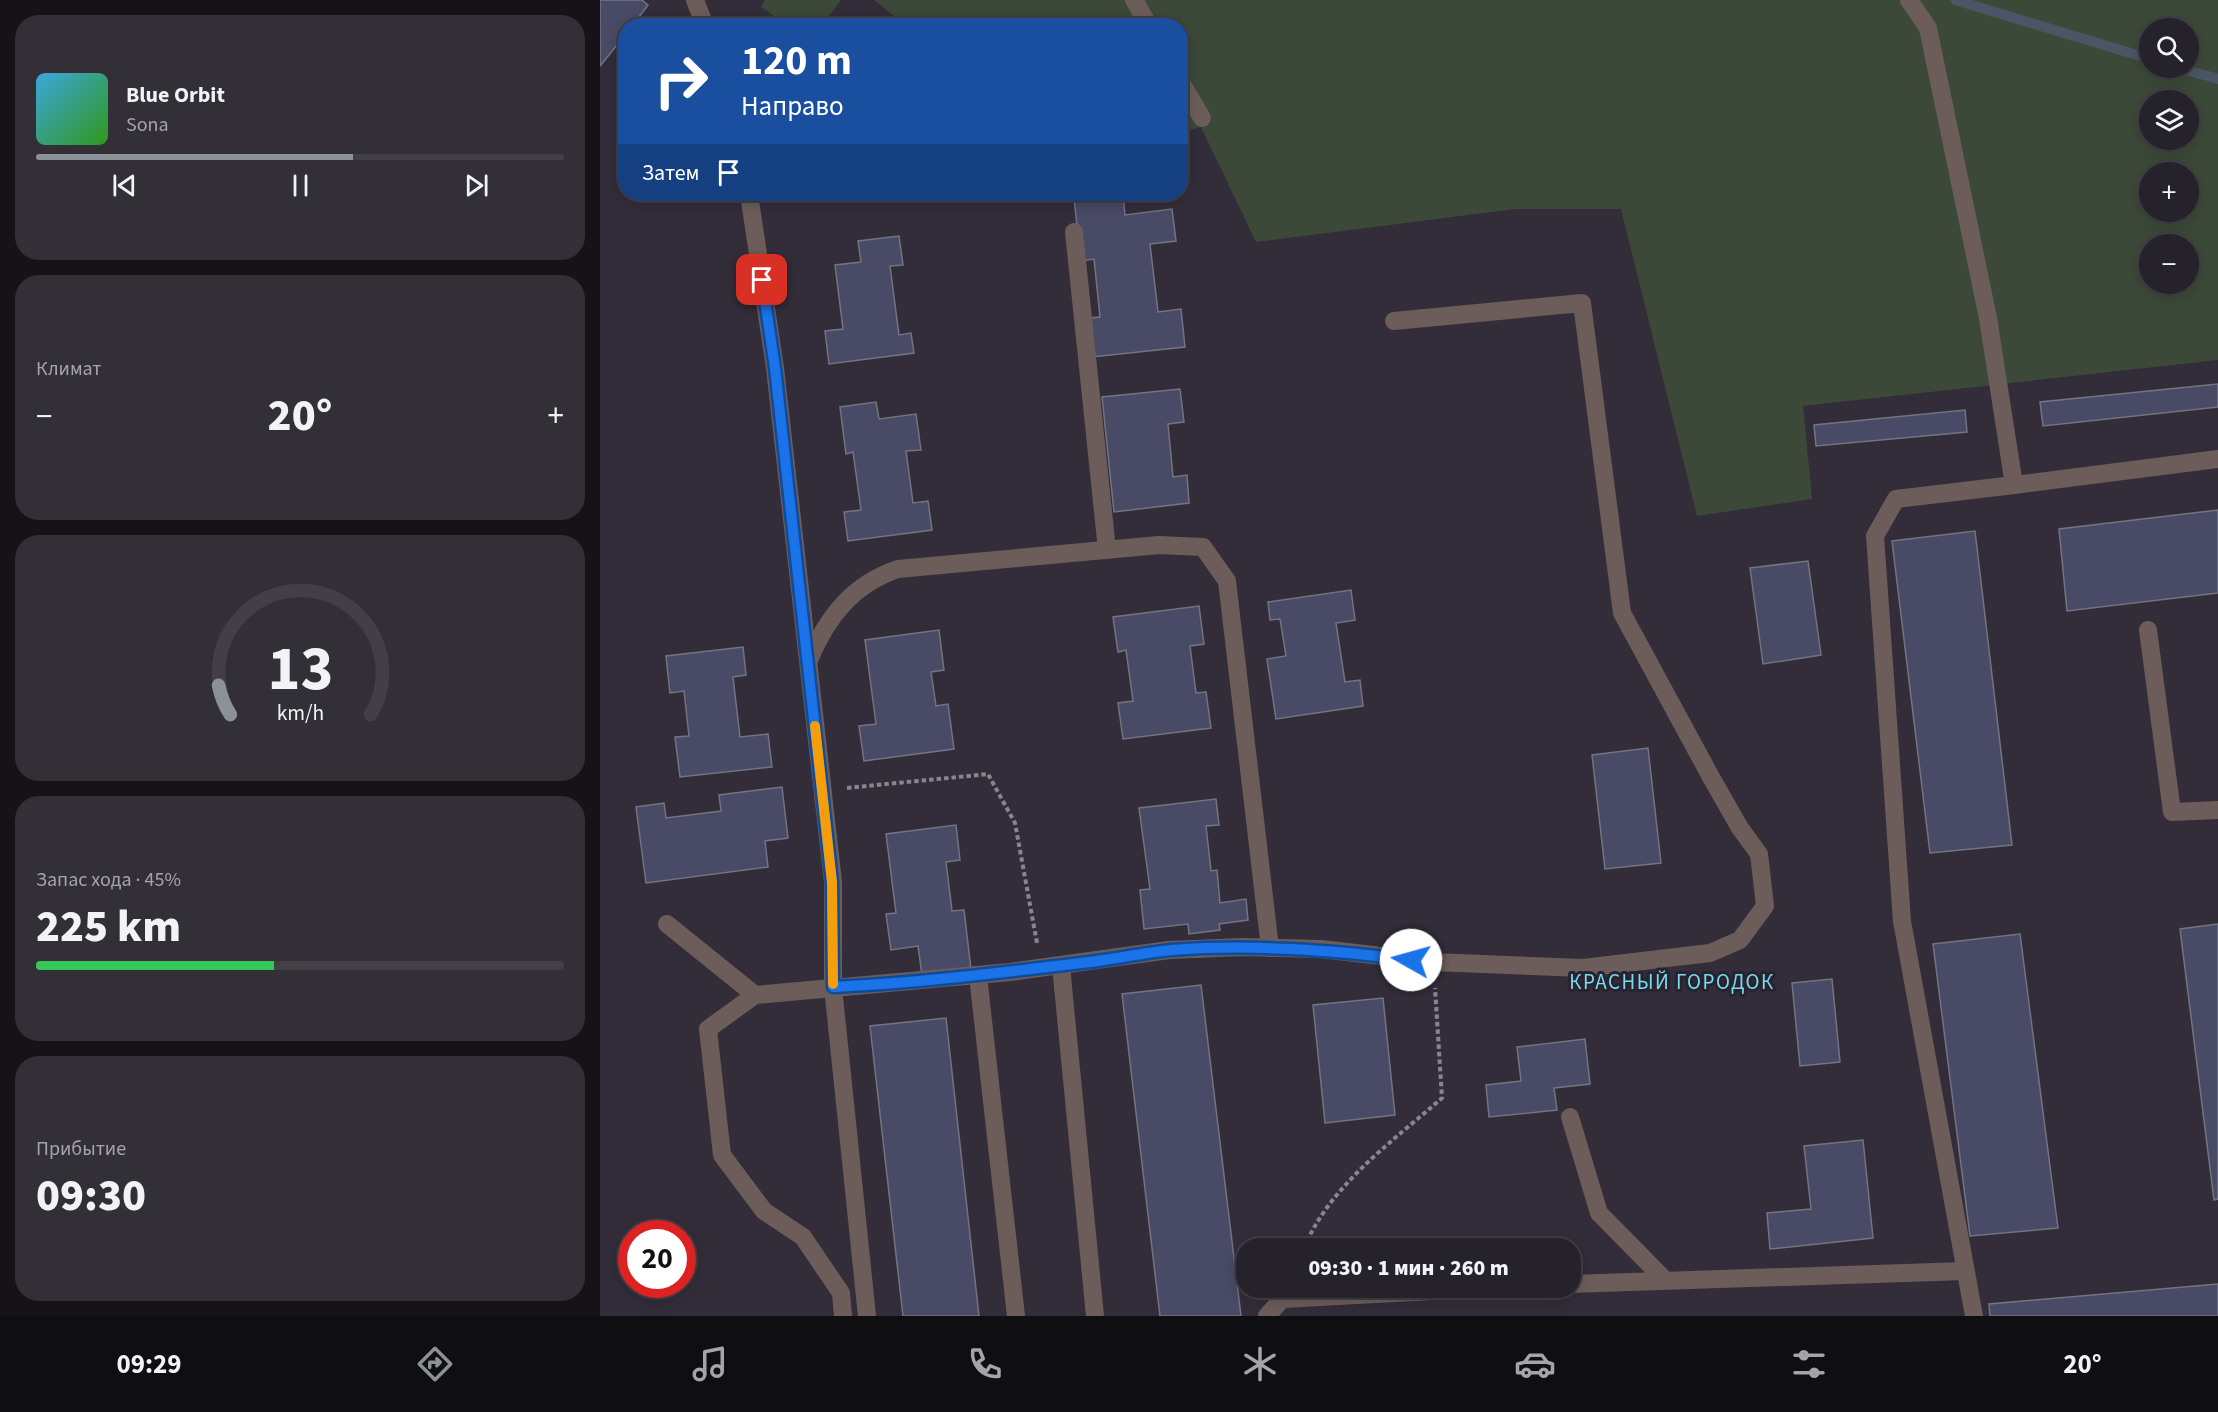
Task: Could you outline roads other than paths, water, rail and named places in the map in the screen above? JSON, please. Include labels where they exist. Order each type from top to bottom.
[{"type":"street","points":[[695,0],[702,18]]},
{"type":"street","points":[[1134,0],[1144,18]]},
{"type":"street","points":[[1910,0],[1928,28],[1988,318],[2013,485]]},
{"type":"street","points":[[1188,94],[1202,118]]},
{"type":"street","points":[[750,201],[775,368],[832,882],[833,987],[867,1316]]},
{"type":"street","points":[[1074,232],[1107,550]]},
{"type":"street","points":[[843,1316],[841,1293],[802,1238],[764,1211],[722,1155],[708,1029],[755,995],[978,976],[1169,950],[1321,949],[1433,962],[1583,968],[1710,953],[1740,940],[1765,906],[1759,854],[1740,828],[1712,779],[1622,614],[1582,303],[1394,321]]},
{"type":"street","points":[[1974,1316],[1902,921],[1875,536],[1896,499],[2218,459]]},
{"type":"street","points":[[808,662],[825,627],[849,597],[874,576],[898,569],[1178,544],[1203,547],[1227,581],[1270,948]]},
{"type":"street","points":[[2148,630],[2172,812],[2218,810]]},
{"type":"street","points":[[667,924],[755,995]]},
{"type":"street","points":[[1061,966],[1095,1316]]},
{"type":"street","points":[[978,976],[1016,1316]]},
{"type":"street","points":[[1570,1117],[1599,1213],[1664,1279]]},
{"type":"street","points":[[1581,1283],[1965,1271]]},
{"type":"street","points":[[1267,1316],[1282,1299],[1301,1298]]},
{"type":"waterway","points":[[1955,0],[2139,56]]},
{"type":"waterway","points":[[2199,74],[2218,79]]},
{"type":"district","name":"КРАСНЫЙ ГОРОДОК","points":[[1672,982]]}]
